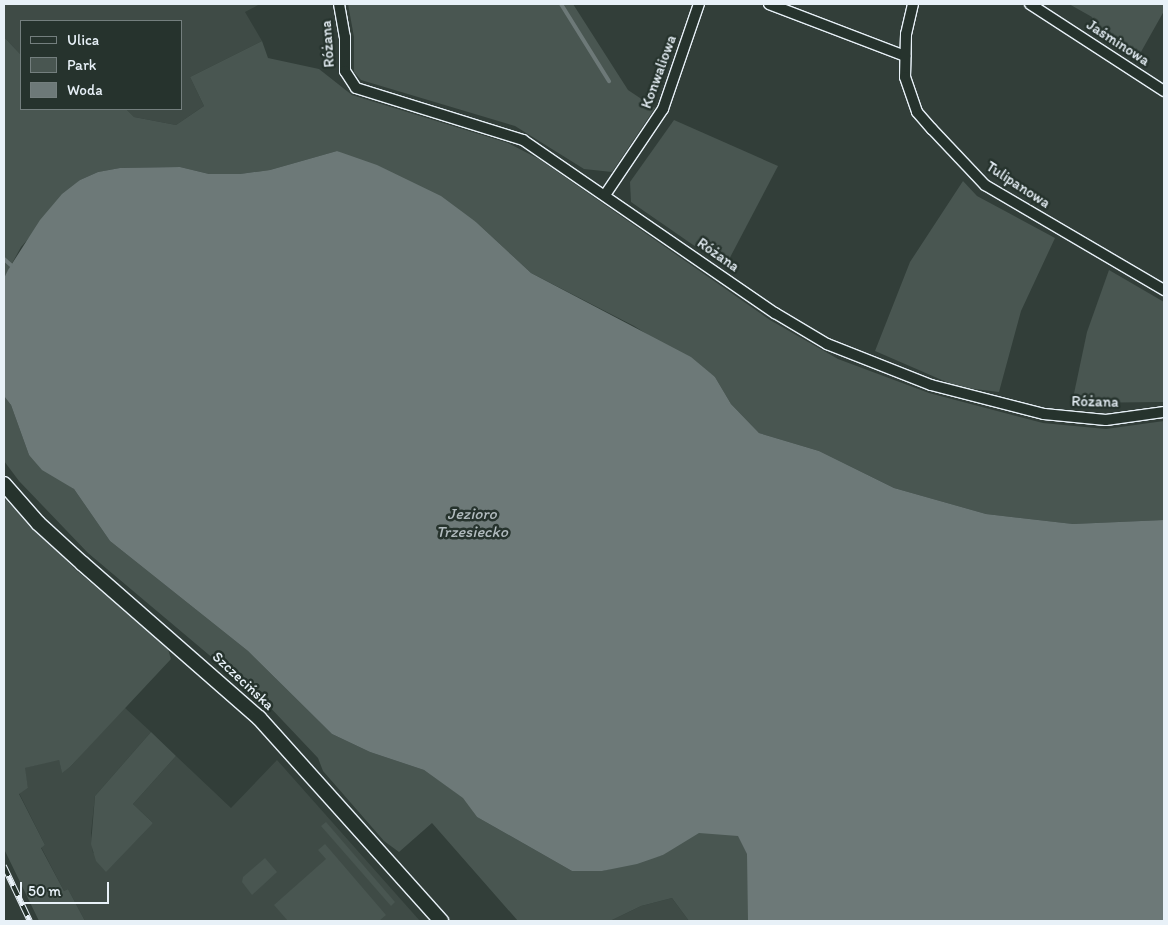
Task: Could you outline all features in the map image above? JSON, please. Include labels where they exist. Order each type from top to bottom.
[{"type":"street","name":"Różana","points":[[339,4],[345,37],[345,71],[356,88],[512,134],[535,146],[782,317],[827,344],[931,385],[1044,414],[1106,420],[1164,412]]},
{"type":"street","name":"Konwaliowa","points":[[605,195],[663,109],[699,4]]},
{"type":"street","points":[[769,4],[904,56]]},
{"type":"street","name":"Tulipanowa","points":[[913,4],[904,56],[909,96],[917,112],[968,169],[1007,199],[1164,290]]},
{"type":"street","name":"Jaśminowa","points":[[1030,4],[1164,91]]},
{"type":"street","name":"Szczecińska","points":[[4,484],[38,523],[259,718],[441,921]]},
{"type":"shaded area","points":[[4,4],[260,4],[245,12],[262,41],[190,77],[204,106],[176,125],[134,117],[127,110],[182,110],[182,20],[20,20],[20,54],[4,37]]},
{"type":"shaded area","points":[[124,707],[151,732],[95,796],[91,833],[93,853],[153,823],[133,804],[176,756],[231,808],[277,760],[420,921],[85,921],[68,889],[64,891],[41,847],[45,845],[19,793],[28,788],[24,768],[59,759],[62,772],[70,767]]},
{"type":"shaded area","points":[[672,898],[689,921],[610,921],[641,906]]},
{"type":"green space","points":[[348,4],[573,4],[628,90],[655,108],[612,172],[584,169],[515,126],[361,80],[354,72],[354,37]]},
{"type":"green space","points":[[1069,4],[1164,4],[1164,11],[1137,59],[1089,27],[1092,17]]},
{"type":"green space","points":[[4,37],[20,54],[20,110],[127,110],[134,117],[176,125],[204,106],[190,77],[262,41],[268,58],[319,69],[352,95],[508,143],[539,159],[770,320],[838,359],[929,393],[1043,423],[1106,429],[1164,421],[1164,520],[1073,524],[986,514],[894,488],[819,451],[759,433],[731,404],[715,377],[634,326],[531,273],[476,222],[337,151],[270,170],[240,174],[209,174],[180,167],[120,168],[98,172],[80,180],[21,247],[4,278]]},
{"type":"green space","points":[[674,120],[778,166],[725,267],[631,202],[630,182]]},
{"type":"green space","points":[[963,181],[977,196],[1055,238],[1021,311],[999,392],[958,387],[875,351],[910,262]]},
{"type":"green space","points":[[1109,270],[1164,302],[1164,402],[1072,403],[1087,332]]},
{"type":"green space","points":[[4,396],[11,405],[29,455],[74,489],[110,541],[248,651],[332,734],[370,752],[424,770],[464,798],[477,817],[572,871],[602,871],[663,855],[729,804],[787,921],[689,921],[672,898],[641,906],[610,921],[518,921],[432,823],[399,852],[384,841],[323,771],[318,758],[265,702],[88,553],[19,481],[4,461]]},
{"type":"green space","points":[[4,498],[77,571],[167,646],[171,659],[70,767],[62,773],[59,760],[25,768],[28,788],[19,794],[45,845],[41,848],[64,891],[68,889],[85,921],[39,921],[4,849]]},
{"type":"green space","points":[[151,732],[176,756],[133,804],[153,823],[106,872],[96,861],[91,844],[95,796]]},
{"type":"green space","points":[[326,822],[395,902],[391,906],[321,826]]},
{"type":"green space","points":[[325,844],[386,915],[379,921],[288,921],[274,905],[326,859],[318,850]]},
{"type":"green space","points":[[265,858],[277,872],[252,895],[242,882],[243,877]]},
{"type":"water","name":"Jezioro Trzesiecko","points":[[337,151],[377,165],[441,196],[476,222],[531,273],[691,357],[715,377],[731,404],[759,433],[819,451],[894,488],[986,514],[1073,524],[1164,520],[1164,921],[748,921],[747,854],[738,836],[699,833],[663,855],[637,864],[602,871],[572,871],[477,817],[463,798],[424,770],[370,752],[332,734],[248,651],[110,541],[74,489],[42,470],[29,455],[11,405],[4,396],[4,278],[8,270],[40,220],[62,194],[80,180],[98,172],[120,168],[180,167],[209,174],[240,174],[270,170]]},
{"type":"waterway","points":[[561,4],[609,81]]},
{"type":"waterway","points":[[4,259],[11,265]]},
{"type":"railway","points":[[4,866],[30,921]]}]
